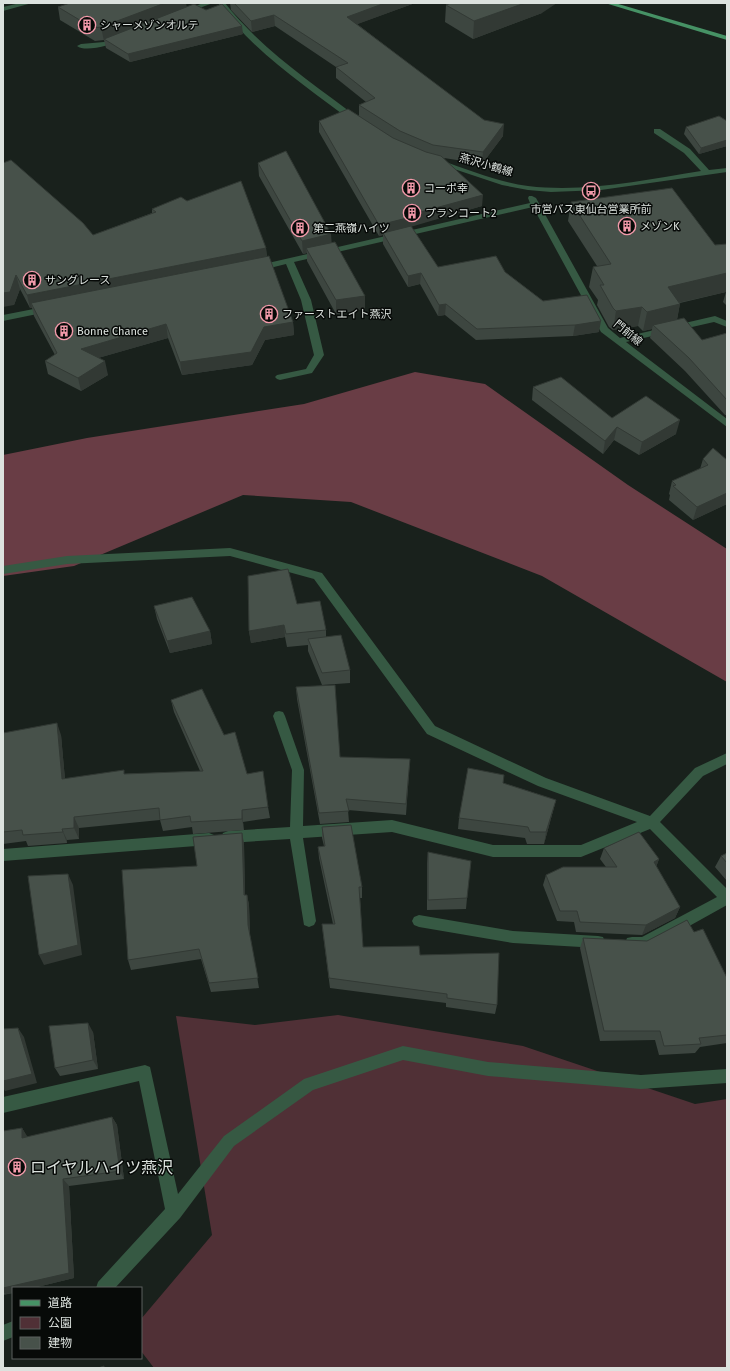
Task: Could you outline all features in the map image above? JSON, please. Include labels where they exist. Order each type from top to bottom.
[{"type":"main road","points":[[608,3],[727,38]]},
{"type":"street","points":[[3,9],[29,3]]},
{"type":"street","points":[[177,15],[210,3]]},
{"type":"street","points":[[221,3],[231,17],[270,55],[364,126]]},
{"type":"street","points":[[81,46],[105,44],[127,35]]},
{"type":"street","points":[[657,131],[687,151],[707,173]]},
{"type":"street","name":"燕沢小鶴線","points":[[429,160],[526,188],[578,189],[727,170]]},
{"type":"street","name":"門前線","points":[[526,188],[604,330],[727,424]]},
{"type":"street","points":[[251,270],[535,204]]},
{"type":"street","points":[[280,377],[309,370],[319,355],[306,300],[289,262]]},
{"type":"street","points":[[3,318],[57,307]]},
{"type":"street","points":[[618,341],[715,319],[727,324]]},
{"type":"street","points":[[3,570],[67,560],[230,552],[318,576],[431,730],[542,782],[652,822],[727,898],[643,944],[513,937],[418,921]]},
{"type":"street","points":[[279,716],[298,770],[296,832],[309,921]]},
{"type":"street","points":[[3,855],[392,826],[493,851],[581,851],[652,822],[699,772],[727,758]]},
{"type":"street","points":[[105,1287],[174,1212],[229,1141],[309,1084],[403,1052],[488,1070],[641,1082],[727,1076]]},
{"type":"street","points":[[3,1105],[145,1072],[174,1212]]},
{"type":"green space","points":[[338,1015],[523,1046],[695,1104],[727,1099],[727,1368],[154,1368],[142,1352],[142,1318],[212,1235],[176,1016],[255,1025]]},
{"type":"shaded area","points":[[415,372],[485,384],[628,485],[727,549],[727,682],[542,576],[351,502],[243,495],[74,566],[3,576],[3,455],[87,438],[304,404]]},
{"type":"building","points":[[70,3],[165,3],[101,27],[93,28],[58,7]]},
{"type":"building","points":[[234,3],[385,3],[347,17],[484,120],[504,124],[483,152],[433,145],[400,131],[359,105],[375,98],[336,67],[348,63],[274,15],[251,21]]},
{"type":"building","points":[[451,3],[525,3],[474,21],[446,5]]},
{"type":"building","points":[[194,4],[206,10],[222,4],[242,26],[128,54],[104,39]]},
{"type":"building","points":[[348,109],[393,138],[426,152],[441,156],[483,195],[379,225],[319,121]]},
{"type":"building","points":[[719,116],[727,121],[727,140],[701,148],[686,127]]},
{"type":"building","points":[[286,151],[331,234],[302,241],[258,163]]},
{"type":"building","points":[[11,160],[83,223],[93,235],[156,212],[152,209],[181,197],[187,201],[241,181],[266,248],[27,295],[16,275],[10,292],[3,293],[3,163]]},
{"type":"building","points":[[672,188],[715,245],[727,244],[727,273],[668,287],[680,304],[647,312],[642,307],[616,311],[600,285],[604,285],[593,267],[611,264],[571,202]]},
{"type":"building","points":[[411,226],[438,267],[496,256],[505,272],[543,301],[587,295],[601,321],[575,325],[477,329],[446,304],[439,305],[421,273],[408,276],[383,233]]},
{"type":"building","points":[[335,242],[365,296],[336,300],[306,248]]},
{"type":"building","points":[[269,256],[293,322],[264,327],[251,352],[180,362],[166,324],[81,349],[105,361],[78,378],[45,361],[57,353],[31,303]]},
{"type":"building","points":[[684,318],[702,340],[727,333],[727,400],[689,358],[653,325]]},
{"type":"building","points":[[561,377],[612,418],[646,396],[680,420],[642,442],[617,427],[605,441],[533,387]]},
{"type":"building","points":[[713,448],[727,460],[727,493],[697,507],[673,486],[676,485],[672,481],[708,465],[703,459]]},
{"type":"building","points":[[288,569],[297,604],[320,601],[326,630],[286,634],[284,625],[249,631],[248,576]]},
{"type":"building","points":[[192,597],[210,631],[167,641],[154,606]]},
{"type":"building","points":[[341,635],[350,670],[322,673],[308,639]]},
{"type":"building","points":[[335,685],[340,757],[410,759],[406,804],[346,799],[349,811],[319,813],[296,687]]},
{"type":"building","points":[[202,689],[224,735],[235,732],[247,774],[263,771],[268,807],[242,810],[242,819],[191,822],[190,816],[160,820],[159,808],[74,817],[74,828],[62,829],[63,832],[23,835],[22,830],[3,832],[3,733],[57,723],[62,779],[124,770],[124,774],[203,771],[171,700]]},
{"type":"building","points":[[468,768],[504,775],[503,783],[556,800],[546,832],[530,832],[528,827],[459,818]]},
{"type":"building","points":[[351,825],[362,887],[359,887],[363,947],[419,946],[420,955],[499,953],[497,1005],[447,998],[447,994],[329,978],[322,924],[335,924],[318,847],[325,846],[322,827]]},
{"type":"building","points":[[639,832],[659,859],[654,862],[680,907],[646,925],[580,922],[577,911],[560,911],[546,875],[563,867],[617,867],[604,848]]},
{"type":"building","points":[[242,833],[244,895],[247,895],[248,925],[258,978],[209,983],[199,949],[128,960],[122,870],[197,866],[193,837]]},
{"type":"building","points":[[428,852],[471,861],[467,898],[428,900]]},
{"type":"building","points":[[727,853],[727,863],[721,856]]},
{"type":"building","points":[[68,874],[78,945],[39,955],[28,876]]},
{"type":"building","points":[[687,920],[694,932],[703,929],[727,978],[727,1035],[699,1038],[701,1044],[664,1046],[660,1031],[604,1031],[583,938],[647,941]]},
{"type":"building","points":[[88,1023],[93,1060],[55,1068],[49,1026]]},
{"type":"building","points":[[18,1028],[32,1074],[3,1081],[3,1029]]},
{"type":"building","points":[[112,1117],[120,1171],[63,1179],[69,1273],[3,1288],[3,1131],[22,1128],[22,1138]]},
{"type":"place","name":"シャーメゾンオルテ","points":[[87,25]]},
{"type":"place","name":"コーポ幸","points":[[411,188]]},
{"type":"place","name":"市営バス東仙台営業所前","points":[[591,191]]},
{"type":"place","name":"プランコート2","points":[[412,213]]},
{"type":"place","name":"メゾンK","points":[[627,226]]},
{"type":"place","name":"第二燕嶺ハイツ","points":[[300,228]]},
{"type":"place","name":"サングレース","points":[[32,280]]},
{"type":"place","name":"ファーストエイト燕沢","points":[[269,314]]},
{"type":"place","name":"Bonne Chance","points":[[64,331]]},
{"type":"place","name":"ロイヤルハイツ燕沢","points":[[17,1167]]}]
